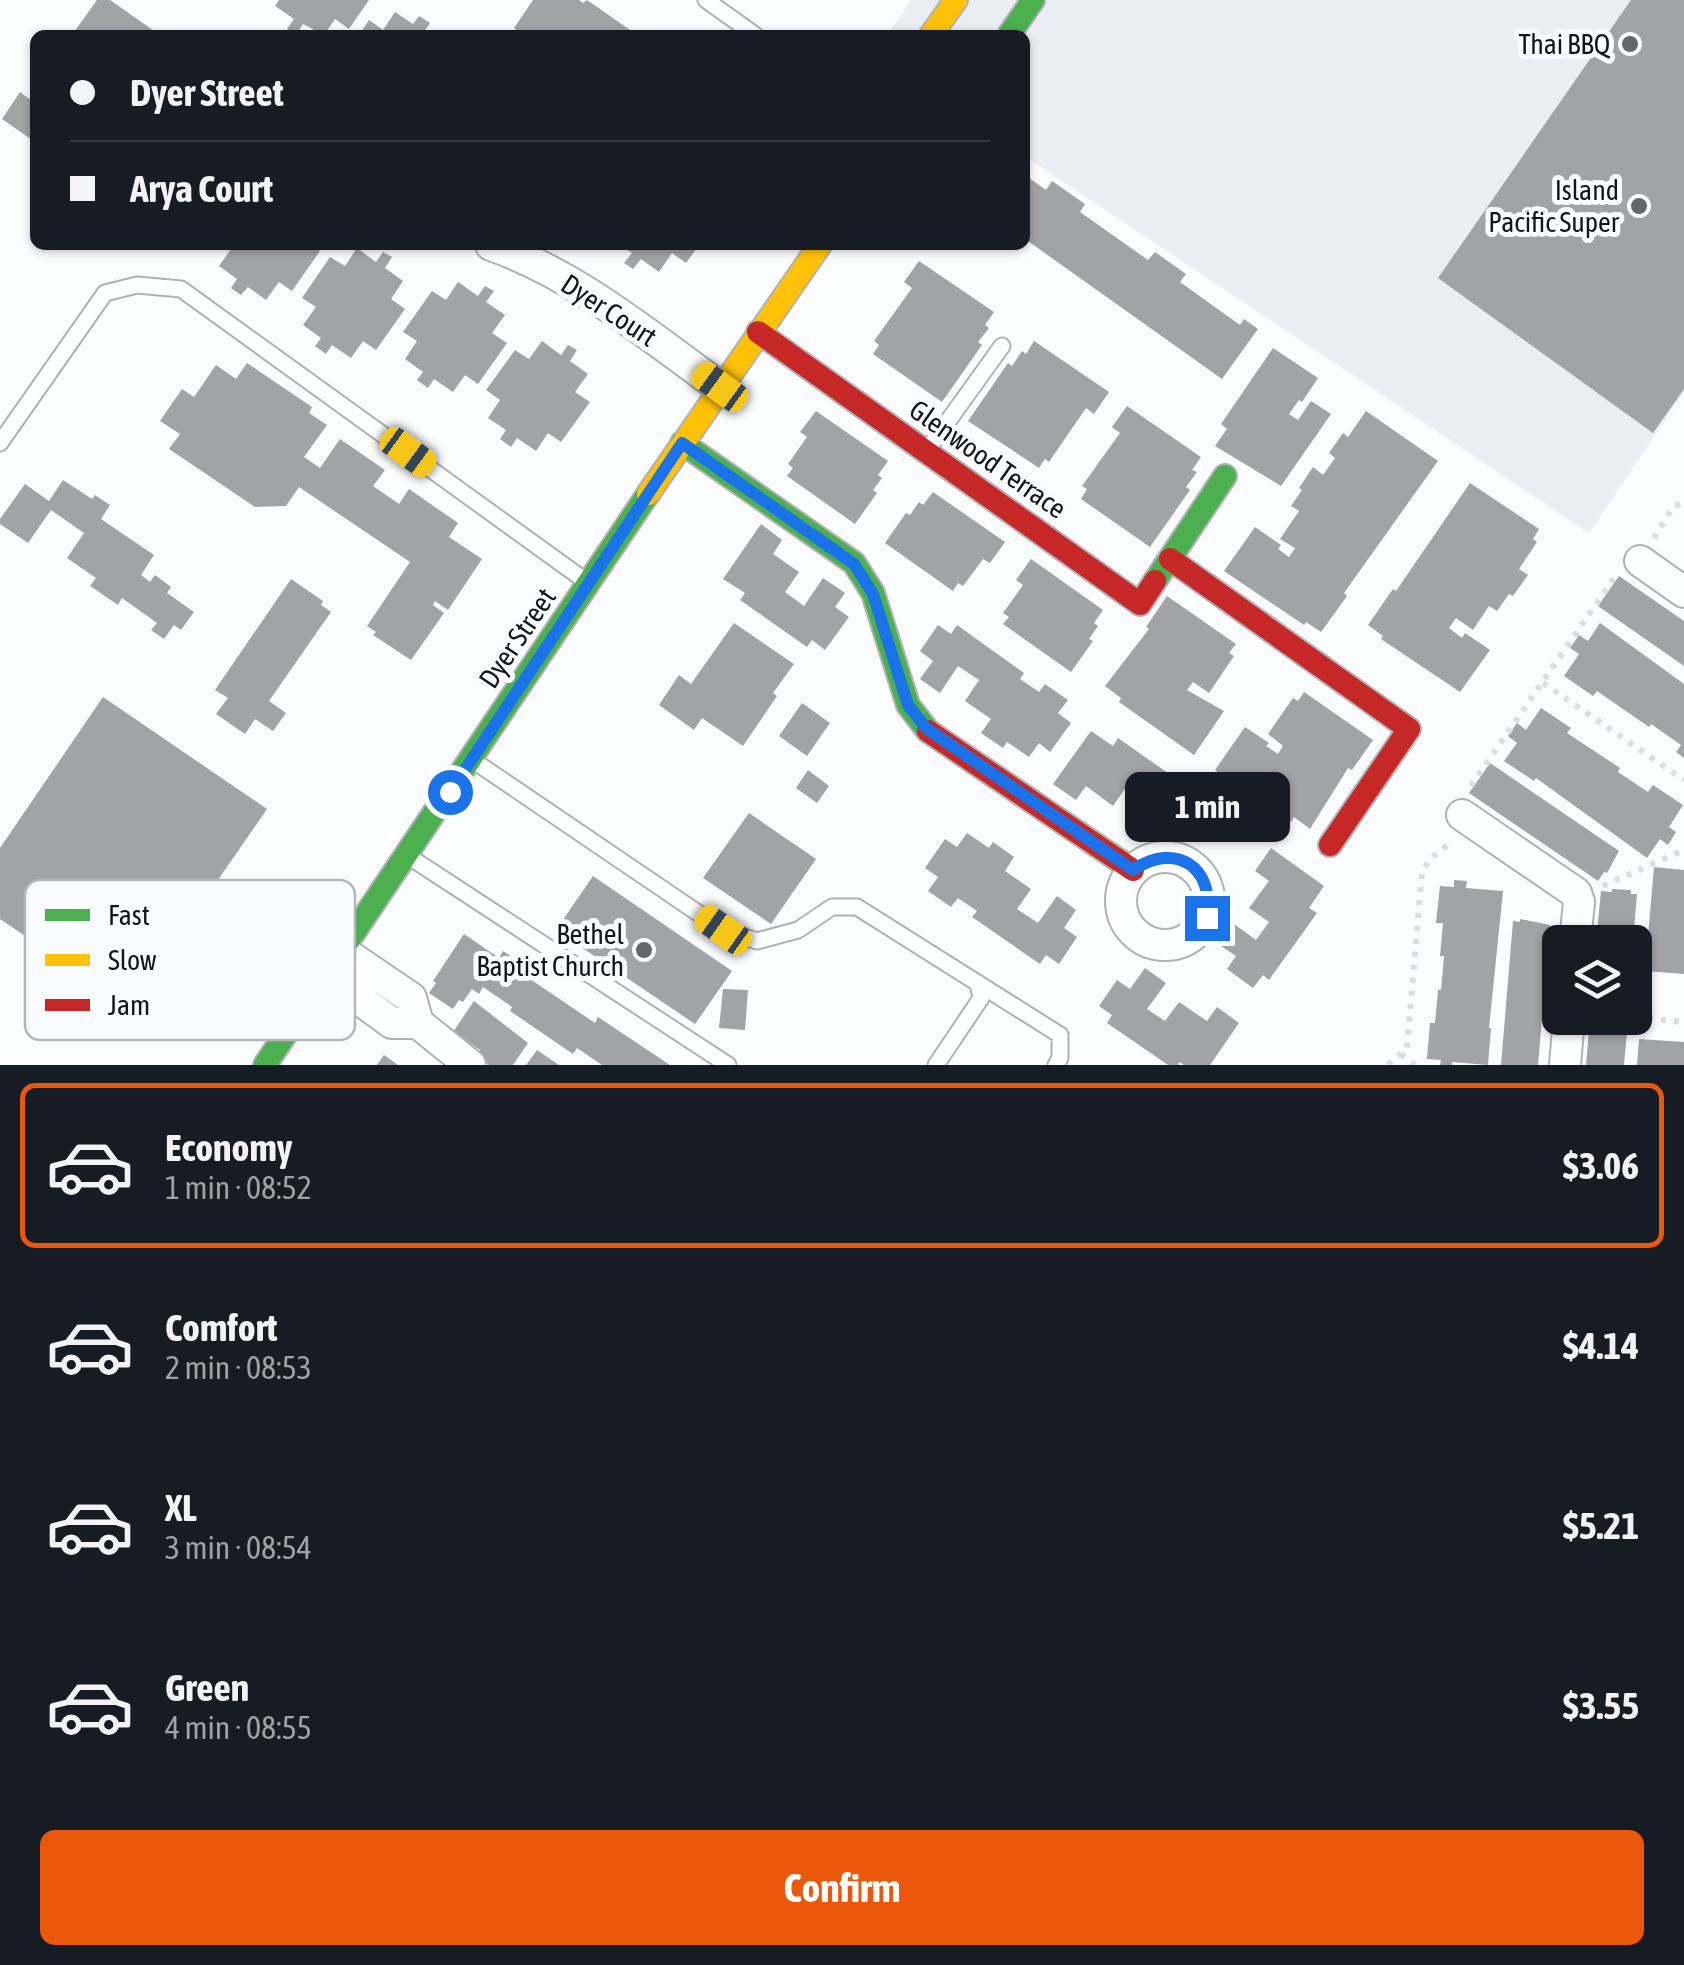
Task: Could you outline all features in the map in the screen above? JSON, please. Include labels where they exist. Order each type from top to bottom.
[{"type":"street","points":[[935,30],[956,0]]},
{"type":"street","points":[[1012,30],[1033,0]]},
{"type":"street","name":"Dyer Court","points":[[505,250],[584,290],[720,387]]},
{"type":"street","name":"Dyer Street","points":[[355,933],[682,443],[816,250]]},
{"type":"street","name":"Glenwood Terrace","points":[[758,332],[1140,604],[1225,476]]},
{"type":"street","points":[[682,443],[854,564],[873,594],[908,705],[926,728],[1133,870]]},
{"type":"street","points":[[1170,559],[1410,728],[1330,845]]},
{"type":"street","points":[[1640,560],[1684,592]]},
{"type":"street","points":[[1468,820],[1576,893],[1577,925]]},
{"type":"street","points":[[355,973],[411,998],[418,1023],[470,1065]]},
{"type":"street","points":[[1565,1065],[1568,1035]]},
{"type":"street","name":"Dyer Street","points":[[265,1065],[282,1040]]},
{"type":"lane","points":[[706,0],[748,30]]},
{"type":"lane","points":[[0,442],[105,293],[137,284],[181,288],[589,584]]},
{"type":"lane","points":[[926,452],[1002,346]]},
{"type":"lane","points":[[472,760],[723,930],[757,941],[798,930],[832,907],[857,907],[1060,1034],[1060,1058],[1056,1065]]},
{"type":"lane","points":[[408,856],[728,1065]]},
{"type":"lane","points":[[936,1065],[981,998],[978,983]]},
{"type":"path","points":[[1388,1065],[1407,1048],[1422,872],[1468,820],[1463,798],[1617,573],[1640,560],[1673,508],[1684,502]]},
{"type":"path","points":[[1542,683],[1684,780]]},
{"type":"path","points":[[1576,893],[1605,885],[1684,850]]},
{"type":"path","points":[[1652,1019],[1684,1022]]},
{"type":"path","points":[[1401,1054],[1415,1065]]},
{"type":"shaded area","points":[[911,0],[1684,0],[1684,392],[1589,533],[1030,159],[1030,30],[891,30]]},
{"type":"building","points":[[97,0],[110,0],[153,30],[76,30]]},
{"type":"building","points":[[279,0],[369,0],[349,29],[335,19],[327,30],[314,30],[303,24],[299,30],[288,30],[294,19],[275,6]]},
{"type":"building","points":[[533,0],[587,0],[630,30],[517,30],[514,28]]},
{"type":"building","points":[[1631,0],[1684,0],[1684,389],[1653,433],[1438,278]]},
{"type":"building","points":[[395,12],[413,24],[419,16],[430,23],[425,30],[383,30]]},
{"type":"building","points":[[369,20],[383,30],[362,30]]},
{"type":"building","points":[[20,92],[30,99],[30,139],[2,119]]},
{"type":"building","points":[[1030,179],[1046,190],[1052,181],[1085,204],[1080,212],[1148,260],[1155,252],[1186,274],[1180,282],[1240,325],[1244,319],[1258,329],[1222,379],[1030,243]]},
{"type":"building","points":[[230,250],[320,251],[292,291],[279,282],[266,300],[248,287],[241,295],[231,288],[237,279],[219,266]]},
{"type":"building","points":[[356,250],[376,262],[383,252],[392,257],[385,268],[403,281],[391,299],[405,309],[376,350],[363,341],[351,358],[332,345],[326,354],[315,346],[321,338],[303,325],[316,307],[302,298],[330,257],[345,266]]},
{"type":"building","points":[[628,250],[695,250],[686,263],[672,253],[659,272],[641,259],[633,269],[624,263],[632,253]]},
{"type":"building","points":[[919,261],[994,312],[985,325],[989,328],[978,342],[982,345],[942,402],[873,354],[879,345],[874,341],[912,288],[904,282]]},
{"type":"building","points":[[458,282],[478,296],[485,286],[494,291],[486,302],[505,315],[492,333],[507,343],[478,384],[465,375],[453,392],[434,379],[428,388],[417,380],[423,372],[405,359],[417,341],[403,332],[432,291],[446,300]]},
{"type":"building","points":[[542,341],[561,355],[568,345],[577,350],[570,361],[588,374],[575,392],[590,402],[561,442],[548,433],[536,451],[517,438],[511,447],[500,439],[506,430],[488,418],[500,400],[486,390],[515,350],[529,359]]},
{"type":"building","points":[[1034,341],[1109,392],[1094,414],[1086,408],[1049,462],[1045,459],[1039,468],[968,421],[1008,363],[1012,366]]},
{"type":"building","points":[[1273,348],[1318,378],[1289,414],[1298,420],[1311,401],[1331,414],[1281,486],[1215,446],[1227,429],[1221,424]]},
{"type":"building","points":[[247,363],[312,407],[309,413],[327,425],[304,457],[320,468],[340,439],[385,470],[373,486],[399,504],[409,489],[458,523],[449,537],[482,559],[448,610],[435,601],[433,605],[444,613],[411,660],[373,635],[376,632],[367,626],[410,562],[299,487],[286,506],[255,507],[169,449],[180,434],[160,421],[182,389],[194,397],[216,365],[236,379]]},
{"type":"building","points":[[1127,406],[1201,457],[1192,470],[1197,472],[1186,487],[1190,490],[1150,547],[1081,499],[1087,489],[1082,486],[1120,433],[1112,427]]},
{"type":"building","points":[[816,411],[888,461],[878,475],[882,478],[873,490],[877,493],[855,524],[787,476],[793,468],[788,464],[807,437],[800,432]]},
{"type":"building","points":[[1366,411],[1438,461],[1344,593],[1347,596],[1321,632],[1306,622],[1304,625],[1224,571],[1255,527],[1281,545],[1278,549],[1289,557],[1295,548],[1280,539],[1299,511],[1291,506],[1302,490],[1299,488],[1313,467],[1323,475],[1335,458],[1329,453],[1343,433],[1348,437]]},
{"type":"building","points":[[63,480],[92,499],[95,495],[110,505],[101,519],[154,555],[141,575],[150,582],[155,575],[171,587],[167,593],[194,612],[181,630],[174,625],[164,639],[151,630],[157,623],[122,598],[118,605],[90,586],[96,578],[67,558],[84,533],[51,510],[28,543],[0,524],[25,484],[49,501]]},
{"type":"building","points":[[1470,483],[1539,529],[1533,539],[1537,542],[1519,569],[1528,575],[1513,596],[1509,594],[1497,611],[1489,606],[1473,630],[1456,618],[1449,628],[1462,638],[1465,633],[1490,650],[1460,692],[1381,639],[1383,636],[1368,625]]},
{"type":"building","points":[[933,492],[1005,542],[990,563],[983,559],[963,586],[958,583],[953,591],[885,543],[906,513],[910,515],[919,502],[923,505]]},
{"type":"building","points":[[761,524],[782,540],[773,554],[799,572],[785,592],[804,606],[823,578],[845,593],[835,607],[849,617],[825,650],[812,640],[807,647],[740,600],[745,593],[723,579]]},
{"type":"building","points":[[1031,559],[1103,610],[1094,623],[1098,626],[1089,639],[1093,641],[1071,672],[1003,624],[1009,617],[1003,613],[1023,585],[1016,580]]},
{"type":"building","points":[[1619,576],[1684,621],[1684,666],[1598,606]]},
{"type":"building","points":[[291,579],[323,601],[321,605],[331,612],[269,701],[286,713],[273,731],[255,719],[245,734],[216,714],[228,698],[215,690]]},
{"type":"building","points":[[1167,596],[1236,644],[1229,653],[1234,656],[1209,693],[1193,682],[1187,690],[1224,711],[1194,755],[1119,702],[1121,698],[1105,686],[1149,629],[1146,627]]},
{"type":"building","points":[[734,623],[794,664],[743,746],[702,718],[694,730],[659,705],[679,675],[691,684]]},
{"type":"building","points":[[1600,623],[1684,684],[1684,758],[1676,752],[1681,745],[1651,724],[1649,727],[1597,691],[1593,696],[1564,676],[1579,654],[1570,648],[1579,635],[1588,641]]},
{"type":"building","points":[[938,625],[951,634],[957,625],[1024,673],[1020,679],[1039,692],[1045,684],[1068,700],[1058,713],[1071,723],[1050,752],[1039,743],[1029,757],[1007,742],[1003,748],[981,733],[991,719],[965,701],[979,680],[958,666],[940,693],[920,679],[933,661],[920,651]]},
{"type":"building","points":[[1304,692],[1373,740],[1352,770],[1348,768],[1310,829],[1294,817],[1291,822],[1215,770],[1245,727],[1278,754],[1283,746],[1268,734],[1293,698],[1298,701]]},
{"type":"building","points":[[103,697],[267,809],[218,880],[25,880],[25,936],[0,919],[0,848]]},
{"type":"building","points":[[802,703],[830,723],[807,756],[779,736]]},
{"type":"building","points":[[1541,708],[1571,728],[1567,733],[1620,768],[1618,772],[1648,792],[1653,785],[1683,805],[1669,827],[1676,832],[1668,845],[1660,839],[1647,858],[1536,778],[1534,781],[1504,761],[1517,743],[1508,736],[1517,723],[1526,730]]},
{"type":"building","points":[[1091,731],[1113,746],[1118,738],[1185,785],[1180,792],[1194,802],[1175,828],[1162,818],[1147,839],[1126,825],[1145,799],[1127,786],[1113,806],[1086,786],[1076,800],[1053,784]]},
{"type":"building","points":[[1490,763],[1619,851],[1607,873],[1598,881],[1469,793]]},
{"type":"building","points":[[808,770],[829,786],[817,803],[796,788]]},
{"type":"building","points":[[749,813],[816,859],[771,924],[703,878]]},
{"type":"building","points":[[967,833],[989,848],[993,842],[1014,857],[1005,871],[1031,889],[1017,909],[1038,923],[1057,896],[1076,910],[1064,928],[1077,937],[1059,964],[1046,955],[1040,964],[972,917],[977,911],[958,898],[951,907],[928,891],[938,877],[925,868],[945,839],[957,847]]},
{"type":"building","points":[[1271,848],[1324,886],[1309,908],[1317,913],[1269,980],[1263,975],[1253,988],[1227,969],[1236,956],[1215,942],[1230,921],[1256,940],[1269,922],[1249,908],[1269,881],[1255,871]]},
{"type":"building","points":[[1654,867],[1684,870],[1684,974],[1652,972],[1652,925],[1649,925]]},
{"type":"building","name":"Bethel Baptist Church","points":[[593,876],[732,971],[695,1024],[556,930]]},
{"type":"building","points":[[1454,880],[1467,881],[1466,888],[1503,891],[1488,1065],[1440,1065],[1441,1060],[1427,1059],[1444,956],[1440,956],[1443,923],[1436,923],[1440,886],[1454,887]]},
{"type":"building","points":[[1631,890],[1631,894],[1637,894],[1634,925],[1598,925],[1601,891]]},
{"type":"building","points":[[1513,921],[1550,925],[1542,925],[1538,1065],[1501,1065]]},
{"type":"building","points":[[464,934],[499,958],[503,951],[538,974],[533,981],[595,1023],[598,1017],[670,1065],[602,1065],[577,1048],[573,1054],[510,1011],[512,1007],[483,987],[479,994],[472,989],[453,1009],[429,993]]},
{"type":"building","points":[[1145,968],[1166,983],[1147,1009],[1165,1021],[1179,1002],[1207,1021],[1217,1007],[1239,1023],[1210,1065],[1168,1065],[1107,1023],[1112,1015],[1099,1006],[1117,980],[1130,989]]},
{"type":"building","points":[[723,989],[748,990],[745,1030],[719,1028]]},
{"type":"building","points":[[474,1001],[528,1043],[513,1065],[489,1065],[476,1056],[480,1050],[453,1032]]},
{"type":"building","points":[[1589,1035],[1627,1035],[1624,1065],[1586,1065]]},
{"type":"building","points":[[1639,1039],[1684,1042],[1684,1065],[1637,1065]]},
{"type":"building","points":[[537,1050],[559,1065],[526,1065]]},
{"type":"building","points":[[384,1055],[398,1065],[377,1065]]},
{"type":"traffic: fast","points":[[1012,30],[1033,0]]},
{"type":"traffic: fast","points":[[682,443],[854,563],[873,593],[908,705],[928,731]]},
{"type":"traffic: fast","points":[[1155,581],[1225,476]]},
{"type":"traffic: fast","points":[[355,931],[648,494]]},
{"type":"traffic: fast","points":[[265,1065],[282,1040]]},
{"type":"traffic: slow","points":[[935,30],[956,0]]},
{"type":"traffic: slow","points":[[648,494],[817,250]]},
{"type":"traffic: jam","points":[[758,332],[1140,604],[1155,581]]},
{"type":"traffic: jam","points":[[1170,559],[1409,729],[1330,845]]},
{"type":"traffic: jam","points":[[928,731],[1133,870]]},
{"type":"place","name":"Thai BBQ","points":[[1630,44]]},
{"type":"place","name":"Island Pacific Super","points":[[1639,206]]},
{"type":"place","name":"Bethel Baptist Church","points":[[644,950]]},
{"type":"route","points":[[450,792],[682,443],[854,564],[873,594],[908,705],[926,728],[1133,870],[1164,856],[1182,860],[1196,869],[1206,883],[1210,900],[1207,918]]}]
